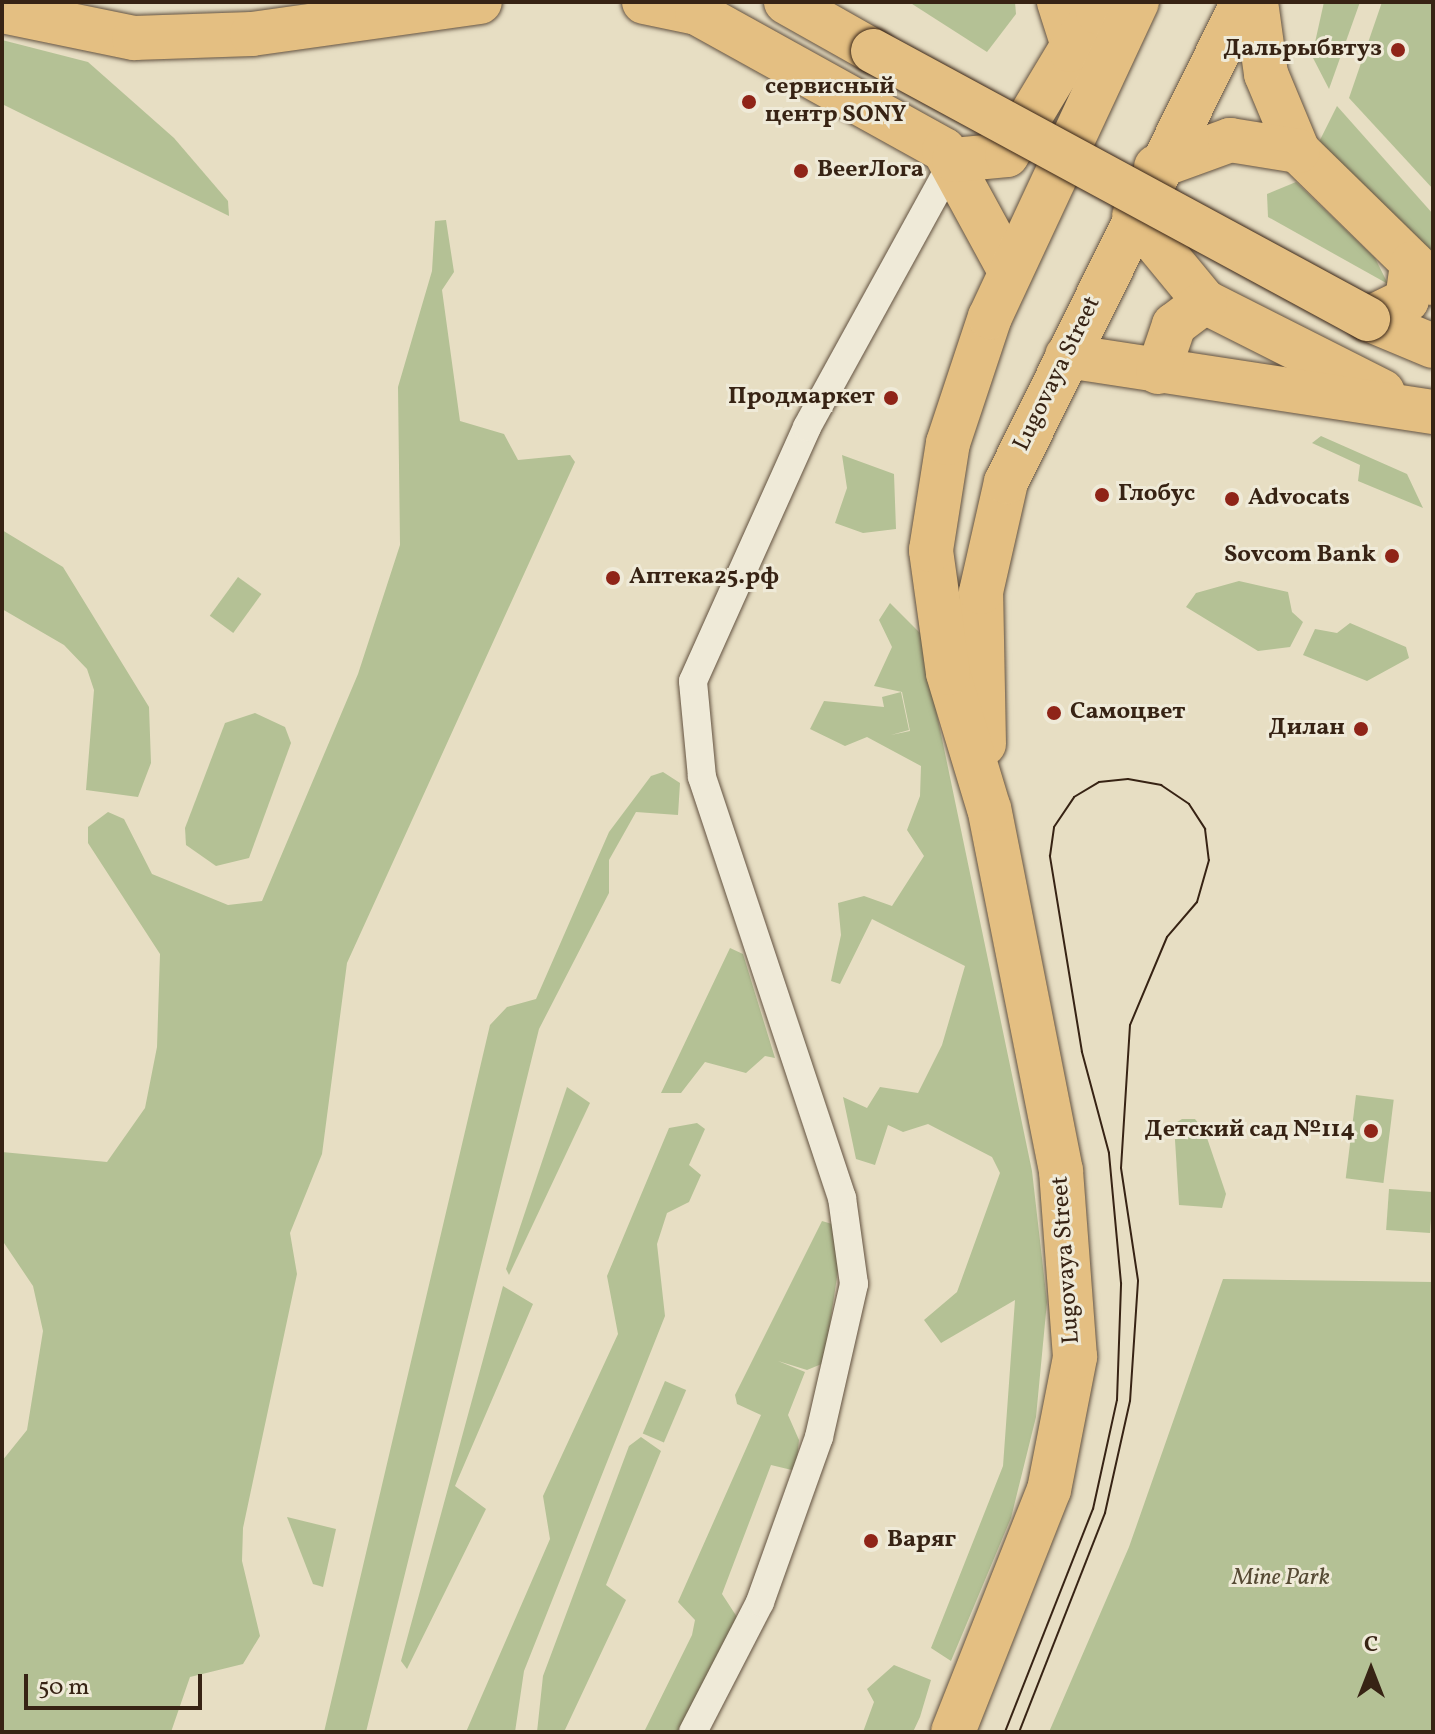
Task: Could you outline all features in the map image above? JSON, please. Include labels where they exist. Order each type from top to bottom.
[{"type":"main road","points":[[2,11],[134,38],[252,34],[435,5],[480,2]]},
{"type":"main road","points":[[644,2],[697,13],[757,43],[954,160],[1009,269]]},
{"type":"main road","points":[[757,43],[761,17],[784,2],[1368,319],[1433,346]]},
{"type":"main road","points":[[856,2],[873,51]]},
{"type":"main road","points":[[1059,2],[1070,50],[1094,93]]},
{"type":"main road","points":[[954,160],[1007,155],[1070,50],[1098,12],[1116,2]]},
{"type":"main road","name":"Lugovaya Street","points":[[953,1732],[1049,1490],[1075,1357],[1061,1171],[981,775],[948,673],[931,550],[948,443],[1009,269],[1137,2]]},
{"type":"main road","name":"Lugovaya Street","points":[[981,775],[988,539],[1006,482],[1156,167],[1243,2]]},
{"type":"main road","points":[[1256,2],[1266,74],[1298,151],[1422,273],[1407,300],[1368,319]]},
{"type":"main road","points":[[1156,167],[1230,140],[1298,151]]},
{"type":"main road","points":[[1134,216],[1205,302],[1432,418]]},
{"type":"main road","points":[[1158,372],[1174,325],[1205,302]]},
{"type":"main road","points":[[1067,356],[1432,418]]},
{"type":"street","points":[[693,1732],[766,1586],[819,1437],[854,1284],[842,1198],[702,777],[693,681],[807,427],[954,160]]},
{"type":"green space","points":[[909,2],[1015,2],[1016,14],[987,52]]},
{"type":"green space","points":[[1324,2],[1360,2],[1329,89],[1312,56]]},
{"type":"green space","name":"Дальрыбвтуз","points":[[1382,2],[1433,2],[1433,189],[1349,98]]},
{"type":"green space","points":[[2,40],[88,62],[174,138],[228,201],[229,216],[2,104]]},
{"type":"green space","points":[[1337,106],[1433,214],[1433,255],[1319,142]]},
{"type":"green space","points":[[1296,182],[1375,258],[1388,284],[1268,217],[1267,194]]},
{"type":"green space","points":[[446,220],[454,272],[442,290],[460,421],[504,434],[518,460],[570,455],[575,462],[347,963],[322,1154],[290,1233],[297,1274],[243,1528],[242,1561],[260,1636],[243,1664],[190,1677],[171,1732],[2,1732],[2,1461],[27,1430],[43,1331],[33,1286],[2,1240],[2,1152],[107,1162],[145,1108],[157,1047],[160,954],[88,843],[88,827],[108,812],[124,819],[152,874],[228,905],[262,901],[358,674],[400,545],[398,387],[432,271],[435,221]]},
{"type":"green space","points":[[1321,436],[1407,474],[1423,508],[1358,481],[1360,465],[1312,443]]},
{"type":"green space","points":[[842,455],[894,474],[896,529],[863,533],[835,523],[847,488]]},
{"type":"green space","points":[[2,530],[63,567],[149,707],[151,763],[138,797],[86,790],[94,690],[87,669],[64,645],[2,609]]},
{"type":"green space","points":[[238,577],[261,594],[233,633],[210,616]]},
{"type":"green space","points":[[1239,581],[1288,592],[1292,612],[1303,622],[1290,647],[1258,651],[1186,607],[1196,593]]},
{"type":"green space","points":[[890,603],[920,633],[1032,1171],[1047,1302],[1036,1417],[1011,1518],[951,1661],[931,1648],[1003,1466],[1015,1300],[941,1343],[924,1320],[957,1292],[1000,1173],[992,1157],[928,1124],[903,1132],[888,1125],[875,1165],[856,1159],[843,1097],[867,1108],[880,1087],[918,1093],[942,1045],[965,966],[872,919],[840,984],[831,981],[841,935],[838,903],[864,896],[892,906],[924,856],[907,830],[920,796],[921,766],[867,737],[845,746],[810,729],[824,701],[884,707],[882,697],[901,692],[909,730],[891,735],[910,731],[902,692],[874,686],[892,647],[879,620]]},
{"type":"green space","points":[[1350,623],[1406,647],[1409,658],[1367,681],[1303,655],[1315,629],[1337,633]]},
{"type":"green space","points":[[255,713],[285,727],[291,743],[249,858],[216,866],[186,845],[185,828],[225,723]]},
{"type":"green space","points":[[663,772],[680,783],[678,815],[636,812],[609,860],[609,893],[539,1029],[366,1732],[324,1732],[490,1025],[507,1007],[536,999],[609,832],[651,776]]},
{"type":"green space","points":[[730,948],[743,954],[775,1058],[765,1056],[746,1073],[705,1062],[681,1093],[661,1093]]},
{"type":"green space","points":[[567,1087],[590,1103],[509,1275],[506,1269]]},
{"type":"green space","points":[[1356,1095],[1394,1100],[1383,1183],[1346,1178]]},
{"type":"green space","points":[[1182,1119],[1195,1119],[1205,1132],[1226,1194],[1222,1208],[1179,1205],[1174,1124]]},
{"type":"green space","points":[[697,1123],[705,1129],[689,1165],[701,1175],[689,1202],[667,1213],[657,1244],[665,1316],[524,1671],[515,1732],[466,1732],[550,1539],[543,1496],[618,1334],[607,1276],[669,1128]]},
{"type":"green space","points":[[1389,1189],[1433,1192],[1430,1233],[1386,1230]]},
{"type":"green space","points":[[822,1221],[832,1224],[839,1264],[824,1363],[807,1370],[778,1361],[805,1372],[788,1415],[799,1440],[796,1471],[771,1465],[722,1594],[737,1617],[680,1732],[644,1732],[692,1635],[695,1620],[678,1602],[761,1415],[737,1404],[735,1395]]},
{"type":"green space","name":"Mine Park","points":[[1223,1279],[1433,1282],[1433,1732],[1049,1732],[1129,1547]]},
{"type":"green space","points":[[503,1286],[533,1304],[455,1486],[486,1509],[407,1669],[401,1661]]},
{"type":"green space","points":[[665,1381],[686,1390],[664,1442],[643,1433]]},
{"type":"green space","points":[[641,1437],[661,1451],[606,1585],[626,1600],[564,1732],[537,1732],[543,1676],[629,1446]]},
{"type":"green space","points":[[287,1517],[336,1529],[323,1587],[313,1584]]},
{"type":"green space","points":[[894,1665],[931,1680],[920,1717],[913,1732],[863,1732],[874,1702],[867,1689]]},
{"type":"tram line","points":[[1005,1732],[1093,1509],[1117,1400],[1121,1283],[1109,1153],[1082,1052],[1050,856],[1054,827],[1074,797],[1099,782],[1128,779],[1161,785],[1189,804],[1205,829],[1209,860],[1197,902],[1167,937],[1130,1025],[1121,1168],[1138,1281],[1130,1401],[1105,1513],[1019,1732]]},
{"type":"place","name":"Дальрыбвтуз","points":[[1398,50]]},
{"type":"place","name":"сервисный центр SONY","points":[[749,102]]},
{"type":"place","name":"BeerЛога","points":[[801,171]]},
{"type":"place","name":"Продмаркет","points":[[891,398]]},
{"type":"place","name":"Глобус","points":[[1102,495]]},
{"type":"place","name":"Advocats","points":[[1232,499]]},
{"type":"place","name":"Sovcom Bank","points":[[1392,556]]},
{"type":"place","name":"Аптека25.рф","points":[[613,578]]},
{"type":"place","name":"Самоцвет","points":[[1054,713]]},
{"type":"place","name":"Дилан","points":[[1361,729]]},
{"type":"place","name":"Детский сад №114","points":[[1371,1131]]},
{"type":"place","name":"Варяг","points":[[871,1541]]}]
